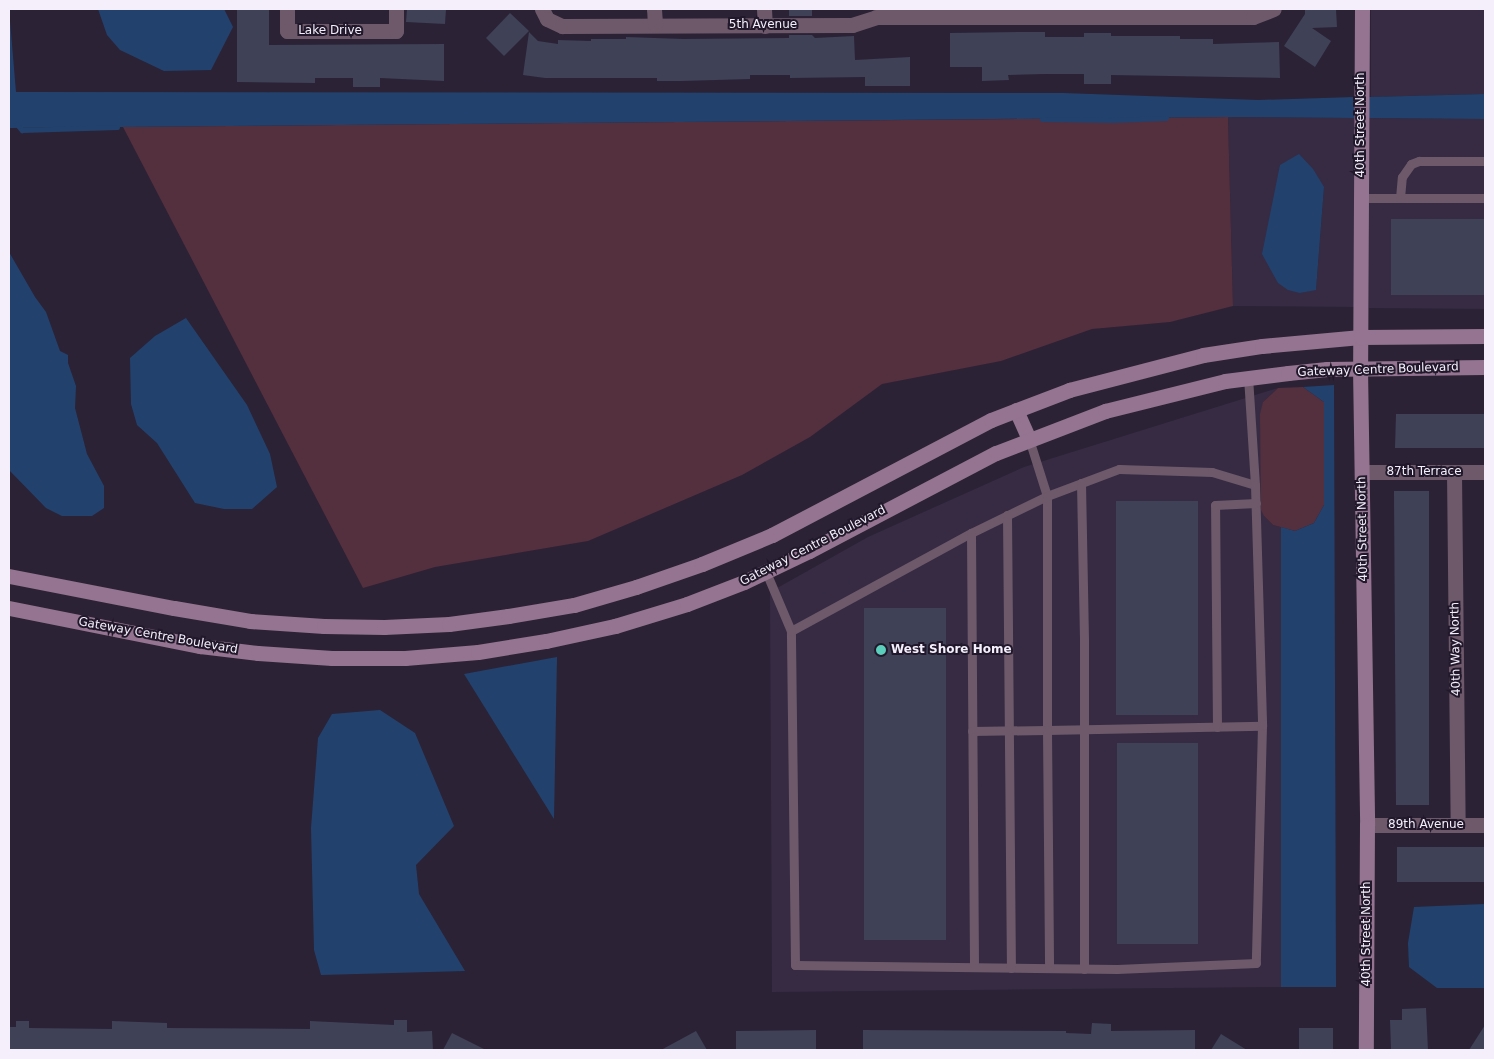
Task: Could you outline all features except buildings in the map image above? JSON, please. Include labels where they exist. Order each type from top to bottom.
[{"type":"street","name":"Lake Drive","points":[[287,9],[287,31],[396,31],[396,9]]},
{"type":"street","points":[[654,9],[655,25]]},
{"type":"street","points":[[764,9],[765,26]]},
{"type":"street","name":"5th Avenue","points":[[545,14],[562,26],[765,26],[852,25],[876,13],[1254,17],[1274,9]]},
{"type":"street","name":"40th Street North","points":[[1362,9],[1360,368],[1367,825],[1366,1050]]},
{"type":"street","points":[[9,576],[174,608],[250,620],[324,626],[384,627],[450,624],[508,616],[574,604],[636,587],[702,564],[772,535],[991,420],[1069,390],[1203,355],[1301,341],[1361,336],[1485,336]]},
{"type":"street","name":"Gateway Centre Boulevard","points":[[9,608],[200,646],[258,653],[332,658],[404,658],[478,652],[546,641],[615,626],[686,604],[766,572],[947,477],[1029,439],[1114,409],[1171,394],[1248,378],[1327,369],[1485,367]]},
{"type":"street","points":[[1016,410],[1029,439]]},
{"type":"street","name":"87th Terrace","points":[[1363,472],[1485,472]]},
{"type":"street","name":"40th Way North","points":[[1454,472],[1458,825]]},
{"type":"street","name":"89th Avenue","points":[[1367,825],[1485,825]]},
{"type":"lane","points":[[1400,198],[1402,176],[1411,164],[1419,161],[1485,161]]},
{"type":"lane","points":[[1361,198],[1485,198]]},
{"type":"lane","points":[[766,572],[791,631],[796,966],[1084,969],[1256,963],[1262,726],[1256,503],[1248,378]]},
{"type":"lane","points":[[1029,439],[1048,496],[1049,968]]},
{"type":"lane","points":[[791,631],[970,533],[1048,496],[1119,469],[1212,472],[1255,485]]},
{"type":"lane","points":[[1081,484],[1084,969]]},
{"type":"lane","points":[[1217,727],[1215,505],[1256,503]]},
{"type":"lane","points":[[1007,515],[1011,968]]},
{"type":"lane","points":[[970,533],[974,967]]},
{"type":"lane","points":[[972,731],[1262,726]]},
{"type":"shaded area","points":[[1371,9],[1485,9],[1485,94],[1371,97]]},
{"type":"shaded area","points":[[1228,117],[1354,118],[1354,307],[1233,306]],"holes":[[[1324,187],[1316,289],[1300,293]]]},
{"type":"shaded area","points":[[1228,117],[1233,306],[1170,322],[1092,329],[1001,361],[882,384],[810,437],[742,475],[588,541],[435,567],[363,588],[123,127]]},
{"type":"shaded area","points":[[1369,118],[1485,119],[1485,309],[1369,308]]},
{"type":"shaded area","points":[[1303,387],[1324,402],[1324,505],[1314,523],[1295,531],[1273,525],[1261,510],[1260,414],[1263,402],[1278,388]]},
{"type":"shaded area","points":[[1278,388],[1263,402],[1264,516],[1273,525],[1281,527],[1281,987],[772,992],[770,592],[868,537],[1024,467]]},
{"type":"water","points":[[9,9],[16,92],[1063,93],[1258,100],[1354,97],[1354,118],[1225,117],[10,128]]},
{"type":"water","points":[[98,9],[224,9],[233,27],[211,70],[164,71],[120,50],[107,35]]},
{"type":"water","points":[[1485,94],[1485,119],[1369,118],[1369,97]]},
{"type":"water","points":[[1299,154],[1313,169],[1324,187],[1316,290],[1300,293],[1288,290],[1278,283],[1262,254],[1280,165]]},
{"type":"water","points":[[9,252],[46,312],[60,351],[68,355],[68,363],[76,386],[75,408],[87,454],[104,486],[104,508],[92,516],[62,516],[46,508],[9,470]]},
{"type":"water","points":[[186,318],[247,405],[270,454],[277,487],[252,509],[224,509],[195,503],[157,443],[137,425],[131,404],[130,358],[155,336]]},
{"type":"water","points":[[1334,385],[1336,987],[1281,987],[1281,527],[1295,531],[1314,523],[1324,505],[1324,402],[1303,387]]},
{"type":"water","points":[[557,657],[554,819],[464,674]]},
{"type":"water","points":[[380,710],[415,733],[454,826],[416,865],[419,894],[465,971],[321,975],[314,950],[311,828],[318,738],[332,714]]},
{"type":"water","points":[[1485,904],[1485,988],[1437,988],[1409,967],[1408,943],[1414,907]]},
{"type":"waterway","points":[[1042,119],[1113,120],[1166,118]]},
{"type":"waterway","points":[[17,124],[22,130],[117,127]]},
{"type":"place","name":"West Shore Home","points":[[881,650]]}]
